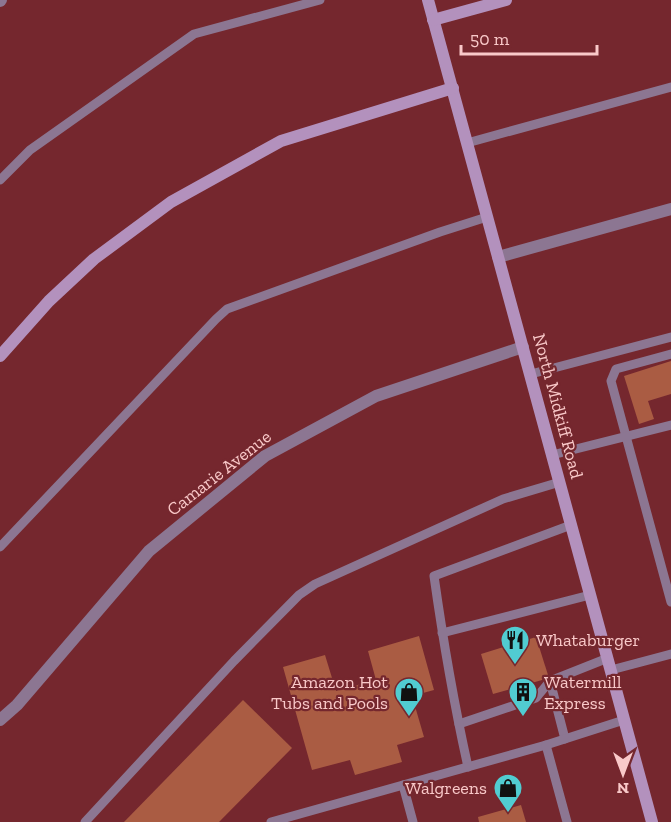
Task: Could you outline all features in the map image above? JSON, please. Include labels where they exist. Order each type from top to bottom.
[{"type":"main road","name":"North Midkiff Road","points":[[428,0],[652,822]]},
{"type":"main road","points":[[433,20],[506,0]]},
{"type":"main road","points":[[0,356],[48,301],[94,259],[171,202],[281,141],[453,88]]},
{"type":"street","points":[[498,257],[671,209]]},
{"type":"street","name":"Camarie Avenue","points":[[0,720],[17,705],[149,551],[265,456],[376,396],[523,347]]},
{"type":"lane","points":[[0,180],[30,150],[194,34],[320,0]]},
{"type":"lane","points":[[467,143],[671,87]]},
{"type":"lane","points":[[0,547],[227,309],[487,217]]},
{"type":"lane","points":[[531,374],[671,337]]},
{"type":"lane","points":[[671,354],[616,369],[611,381],[671,602]]},
{"type":"lane","points":[[552,455],[671,425]]},
{"type":"lane","points":[[85,822],[298,595],[315,584],[503,499],[560,482]]},
{"type":"lane","points":[[468,767],[442,633],[434,576],[571,525]]},
{"type":"lane","points":[[442,633],[590,595]]},
{"type":"lane","points":[[459,724],[536,698],[550,681],[609,664],[671,654]]},
{"type":"lane","points":[[550,681],[565,739]]},
{"type":"lane","points":[[271,822],[546,746],[624,720]]},
{"type":"lane","points":[[546,746],[567,822]]},
{"type":"lane","points":[[403,785],[413,822]]},
{"type":"building","points":[[671,361],[671,394],[648,401],[654,419],[639,424],[624,376]]},
{"type":"building","points":[[419,636],[434,690],[412,696],[424,737],[397,745],[402,762],[355,775],[350,760],[312,770],[283,667],[325,655],[336,691],[376,680],[368,651]]},
{"type":"building","name":"Whataburger","points":[[536,637],[548,675],[542,680],[493,694],[481,654]]},
{"type":"building","points":[[243,700],[292,748],[219,822],[124,822]]},
{"type":"building","name":"Walgreens","points":[[521,805],[526,822],[479,822],[478,817]]},
{"type":"place","name":"Whataburger","points":[[515,666]]},
{"type":"place","name":"Amazon Hot Tubs and Pools","points":[[409,718]]},
{"type":"place","name":"Watermill Express","points":[[523,718]]},
{"type":"place","name":"Walgreens","points":[[508,814]]}]
